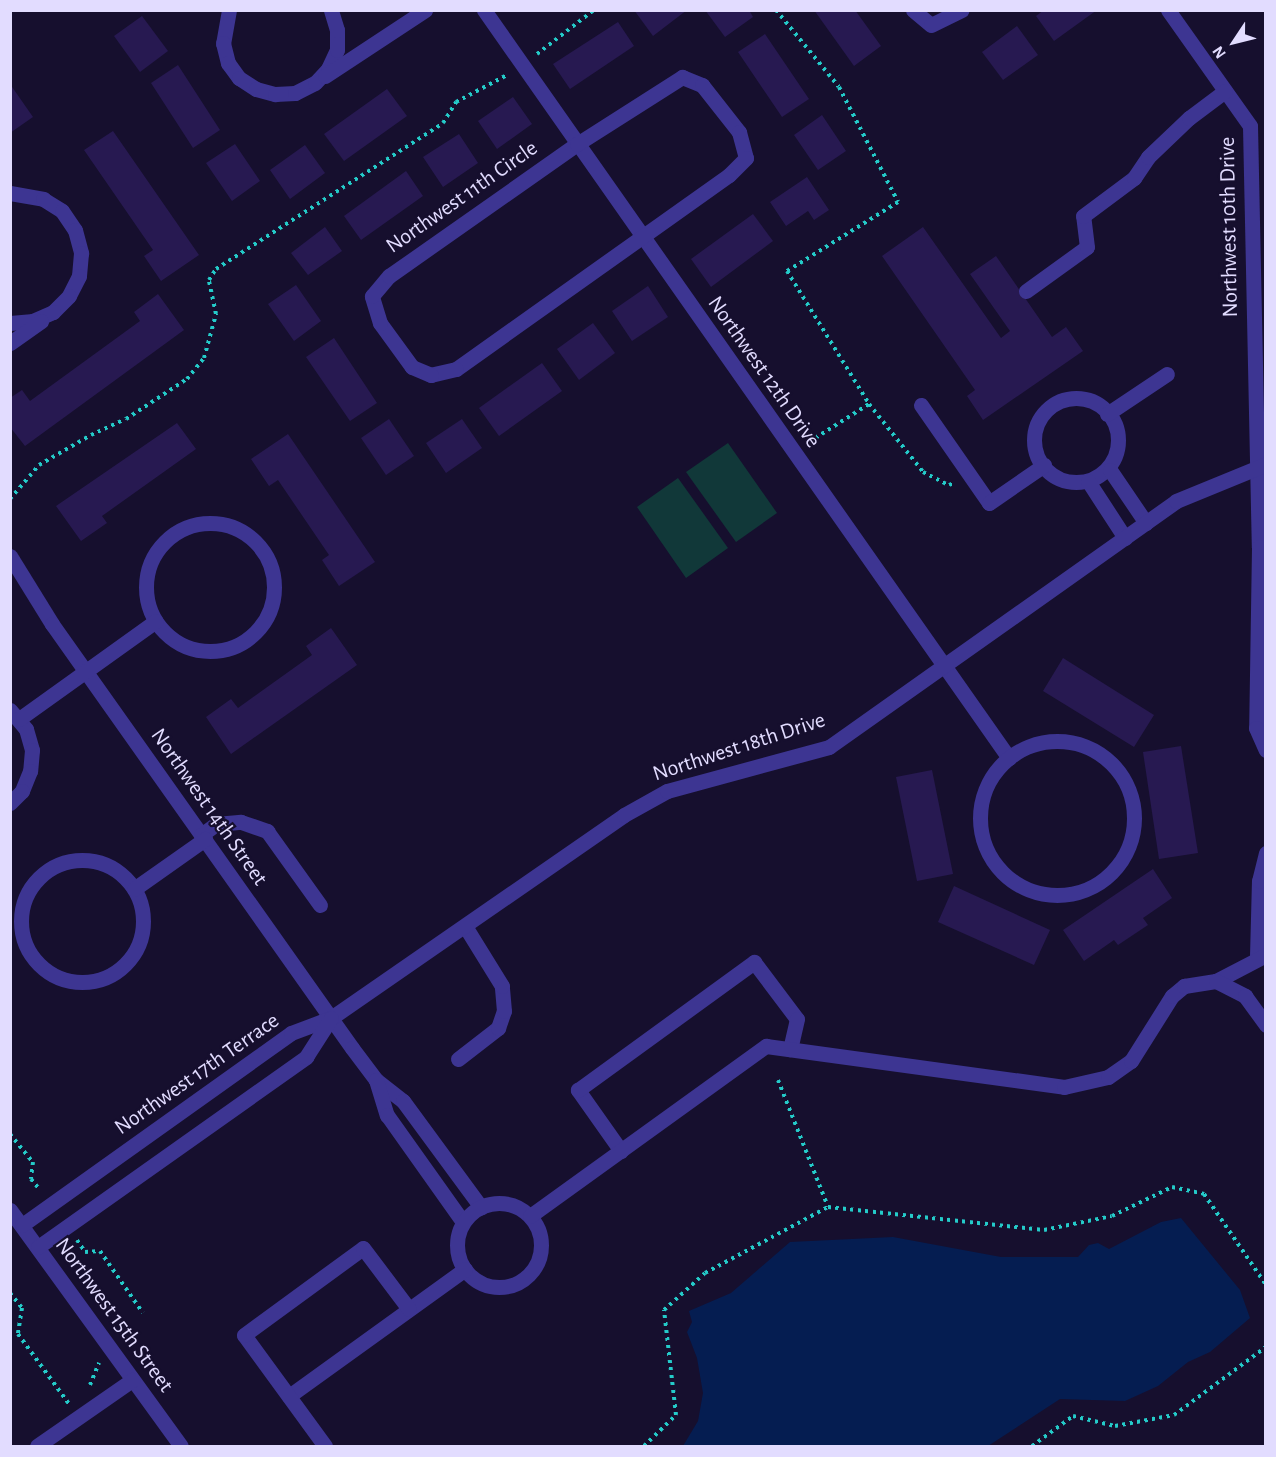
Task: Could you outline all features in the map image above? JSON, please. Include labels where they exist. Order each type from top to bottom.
[{"type":"street","points":[[229,10],[223,43],[228,63],[239,78],[256,89],[275,94],[295,93],[315,83],[425,10]]},
{"type":"street","points":[[315,83],[328,69],[336,50],[337,30],[331,10]]},
{"type":"street","name":"Northwest 12th Drive","points":[[484,10],[942,667],[1009,758]]},
{"type":"street","points":[[913,10],[932,25],[962,10]]},
{"type":"street","name":"Northwest 10th Drive","points":[[1168,10],[1250,126],[1262,468],[1256,728],[1266,750]]},
{"type":"street","name":"Northwest 11th Circle","points":[[682,77],[702,85],[739,132],[746,158],[729,175],[642,237],[456,369],[431,375],[412,367],[380,323],[372,296],[389,276],[577,144],[682,77]]},
{"type":"street","points":[[1026,291],[1087,247],[1083,216],[1134,178],[1148,157],[1190,118],[1225,91]]},
{"type":"street","points":[[10,194],[43,198],[62,212],[75,230],[81,253],[79,276],[69,296],[53,312],[10,343]]},
{"type":"street","points":[[10,323],[33,321],[53,312]]},
{"type":"street","points":[[1107,414],[1167,374]]},
{"type":"street","points":[[1074,397],[1095,402],[1107,414],[1115,426],[1118,449],[1110,470],[1081,485],[1065,483],[1044,465],[1034,433],[1045,411],[1060,400],[1074,397]]},
{"type":"street","points":[[921,405],[989,503],[1044,465]]},
{"type":"street","name":"Northwest 18th Drive","points":[[331,1018],[624,815],[667,790],[829,747],[1176,501],[1262,468]]},
{"type":"street","points":[[1110,470],[1146,523]]},
{"type":"street","points":[[1088,481],[1125,538]]},
{"type":"street","points":[[214,522],[236,528],[255,540],[268,559],[274,580],[272,602],[263,623],[248,639],[228,649],[205,651],[184,645],[156,621],[145,591],[147,569],[157,549],[173,533],[192,524],[214,522]]},
{"type":"street","name":"Northwest 14th Street","points":[[10,556],[86,671],[331,1018],[376,1080],[403,1101],[481,1207]]},
{"type":"street","points":[[10,802],[22,791],[30,771],[32,750],[15,714],[86,671],[156,621]]},
{"type":"street","points":[[1059,741],[1085,746],[1107,759],[1125,780],[1134,806],[1133,832],[1124,857],[1107,878],[1084,891],[1060,896],[1037,893],[1015,883],[997,866],[985,845],[980,822],[989,783],[1009,758],[1032,745],[1059,741]]},
{"type":"street","points":[[134,889],[203,837],[216,824],[241,822],[267,831],[320,905]]},
{"type":"street","points":[[530,1216],[766,1046],[1064,1087],[1083,1085],[1108,1077],[1131,1061],[1172,996],[1184,986],[1216,981],[1262,955],[1259,881],[1266,853]]},
{"type":"street","points":[[88,860],[108,865],[134,889],[144,917],[141,938],[132,958],[117,972],[99,981],[78,983],[57,977],[39,966],[27,949],[21,928],[22,906],[30,887],[45,872],[66,861],[88,860]]},
{"type":"street","points":[[458,1059],[498,1028],[504,1011],[502,986],[465,926]]},
{"type":"street","points":[[621,1151],[578,1090],[754,962],[797,1019],[790,1049]]},
{"type":"street","points":[[1216,981],[1245,996],[1266,1025]]},
{"type":"street","name":"Northwest 17th Terrace","points":[[22,1225],[291,1033],[331,1018]]},
{"type":"street","name":"Northwest 17th Terrace","points":[[38,1247],[306,1056],[331,1018]]},
{"type":"street","name":"Northwest 14th Street","points":[[376,1080],[387,1115],[463,1222]]},
{"type":"street","points":[[505,1203],[530,1216],[538,1229],[541,1252],[527,1278],[499,1288],[485,1285],[465,1269],[457,1251],[463,1222],[481,1207],[505,1203]]},
{"type":"street","name":"Northwest 15th Street","points":[[10,1210],[181,1446]]},
{"type":"street","points":[[325,1446],[244,1335],[363,1248],[409,1309]]},
{"type":"street","points":[[289,1396],[465,1269]]},
{"type":"street","points":[[37,1446],[132,1380]]},
{"type":"path","points":[[532,58],[594,10]]},
{"type":"path","points":[[776,10],[839,87],[898,202],[787,271],[869,404],[923,472],[949,485],[972,477]]},
{"type":"path","points":[[10,499],[39,465],[91,435],[126,419],[187,379],[204,358],[216,314],[209,280],[216,269],[443,123],[456,102],[510,74]]},
{"type":"path","points":[[793,452],[869,404]]},
{"type":"path","points":[[778,1080],[828,1207]]},
{"type":"path","points":[[10,1134],[33,1162],[31,1179],[39,1189]]},
{"type":"path","points":[[644,1446],[676,1415],[664,1310],[705,1273],[828,1207],[1044,1230],[1112,1216],[1172,1187],[1204,1194],[1266,1285]]},
{"type":"path","points":[[86,1233],[77,1240],[85,1251],[100,1251],[143,1313]]},
{"type":"path","points":[[10,1293],[22,1308],[18,1334],[69,1404],[75,1399]]},
{"type":"path","points":[[1032,1446],[1073,1416],[1115,1426],[1174,1415],[1266,1347]]},
{"type":"path","points":[[86,1390],[96,1376],[99,1363]]},
{"type":"green space","points":[[728,443],[777,513],[736,542],[686,472]]},
{"type":"green space","points":[[678,478],[728,548],[686,578],[637,507]]},
{"type":"water","points":[[1181,1218],[1240,1290],[1250,1318],[1210,1352],[1188,1362],[1158,1386],[1125,1401],[1060,1399],[988,1446],[683,1446],[698,1421],[703,1393],[697,1358],[687,1332],[692,1322],[689,1311],[731,1293],[790,1242],[893,1237],[1001,1257],[1078,1257],[1089,1245],[1098,1243],[1109,1249],[1161,1222]]},
{"type":"building","points":[[634,10],[687,10],[653,36]]},
{"type":"building","points":[[705,10],[749,10],[753,17],[725,37]]},
{"type":"building","points":[[814,10],[855,10],[881,46],[854,66]]},
{"type":"building","points":[[1044,10],[1097,10],[1054,41],[1036,16]]},
{"type":"building","points":[[142,16],[168,51],[140,72],[114,36]]},
{"type":"building","points":[[618,22],[634,46],[570,89],[553,64]]},
{"type":"building","points":[[1017,26],[1038,55],[1003,80],[982,52]]},
{"type":"building","points":[[765,34],[809,99],[782,117],[738,52]]},
{"type":"building","points":[[178,65],[220,130],[193,148],[151,83]]},
{"type":"building","points":[[10,84],[33,117],[10,133]]},
{"type":"building","points":[[387,89],[407,116],[344,161],[324,134]]},
{"type":"building","points":[[513,97],[532,124],[497,149],[478,121]]},
{"type":"building","points":[[822,115],[846,151],[818,170],[794,135]]},
{"type":"building","points":[[113,131],[199,255],[161,281],[144,256],[153,250],[84,150]]},
{"type":"building","points":[[459,134],[478,163],[443,187],[423,157]]},
{"type":"building","points":[[235,144],[260,181],[232,201],[206,163]]},
{"type":"building","points":[[305,145],[325,173],[290,199],[270,170]]},
{"type":"building","points":[[406,171],[423,196],[361,240],[344,216]]},
{"type":"building","points":[[807,177],[829,210],[814,220],[808,211],[786,226],[770,202]]},
{"type":"building","points":[[753,214],[773,241],[711,287],[691,259]]},
{"type":"building","points":[[325,227],[342,251],[308,275],[291,253]]},
{"type":"building","points":[[923,227],[1001,338],[1010,331],[970,274],[996,256],[1052,337],[1066,327],[1083,351],[983,420],[967,396],[975,390],[882,256]]},
{"type":"building","points":[[296,285],[321,321],[294,341],[268,304]]},
{"type":"building","points":[[648,286],[668,317],[632,341],[612,311]]},
{"type":"building","points":[[158,294],[184,330],[25,446],[10,427],[10,398],[22,390],[30,401],[140,321],[134,312]]},
{"type":"building","points":[[593,323],[615,353],[579,380],[557,349]]},
{"type":"building","points":[[334,338],[377,403],[350,421],[306,357]]},
{"type":"building","points":[[542,363],[562,391],[499,436],[479,408]]},
{"type":"building","points":[[389,419],[414,456],[386,475],[361,438]]},
{"type":"building","points":[[462,419],[482,448],[446,473],[426,443]]},
{"type":"building","points":[[177,423],[196,449],[102,516],[107,523],[81,541],[56,506]]},
{"type":"building","points":[[288,434],[375,562],[339,586],[322,560],[329,555],[278,480],[269,486],[251,459]]},
{"type":"building","points":[[331,628],[357,665],[231,754],[206,717],[231,699],[238,708],[312,655],[306,646]]},
{"type":"building","points":[[1063,658],[1154,715],[1134,747],[1043,691]]},
{"type":"building","points":[[1181,746],[1198,853],[1159,859],[1143,752]]},
{"type":"building","points":[[932,770],[953,874],[917,881],[896,777]]},
{"type":"building","points":[[1153,869],[1172,898],[1143,918],[1148,925],[1118,945],[1114,940],[1084,961],[1063,930]]},
{"type":"building","points":[[954,886],[1050,930],[1034,965],[938,922]]}]
